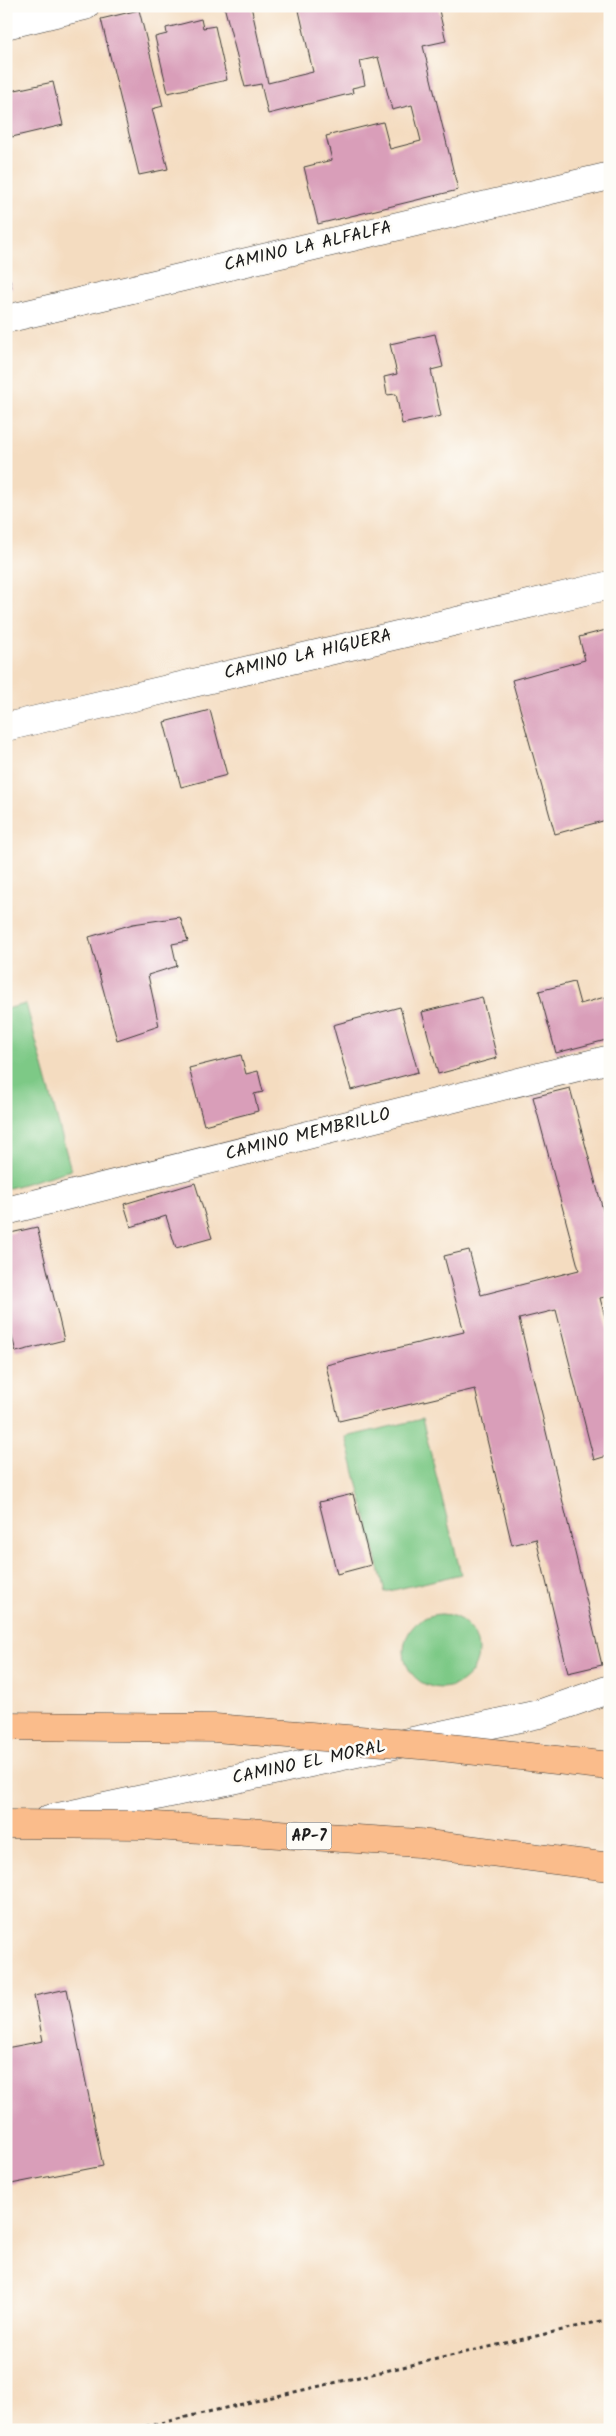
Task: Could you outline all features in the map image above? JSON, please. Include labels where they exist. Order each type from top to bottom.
[{"type":"highway","points":[[6,1726],[215,1728],[432,1746],[610,1766]]},
{"type":"highway","name":"AP-7","points":[[6,1824],[140,1825],[409,1843],[610,1867]]},
{"type":"street","points":[[6,25],[85,6]]},
{"type":"street","name":"CAMINO LA ALFALFA","points":[[6,319],[610,176]]},
{"type":"street","name":"CAMINO LA HIGUERA","points":[[6,727],[610,585]]},
{"type":"street","name":"CAMINO MEMBRILLO","points":[[6,1211],[610,1059]]},
{"type":"street","name":"CAMINO EL MORAL","points":[[6,1828],[539,1714],[610,1689]]},
{"type":"path","points":[[130,2430],[610,2319]]},
{"type":"green space","points":[[26,1004],[71,1170],[6,1189],[6,1009]]},
{"type":"green space","points":[[422,1419],[461,1574],[385,1592],[346,1437]]},
{"type":"green space","points":[[441,1614],[462,1620],[472,1630],[478,1651],[472,1672],[462,1682],[441,1688],[420,1682],[410,1672],[404,1651],[410,1630],[420,1620]]},
{"type":"building","points":[[224,6],[251,6],[268,83],[313,72],[298,6],[438,6],[446,41],[423,46],[458,190],[318,224],[304,167],[332,160],[326,136],[383,122],[390,149],[421,141],[412,105],[392,110],[378,57],[360,61],[365,85],[352,88],[353,93],[268,114],[261,84],[245,87]]},
{"type":"building","points":[[139,10],[163,106],[152,109],[168,169],[139,175],[101,19]]},
{"type":"building","points":[[201,19],[203,28],[215,26],[227,80],[168,93],[155,37],[167,34],[166,28]]},
{"type":"building","points":[[53,82],[63,125],[12,137],[6,114],[6,92]]},
{"type":"building","points":[[6,267],[12,288],[6,289]]},
{"type":"building","points":[[435,334],[443,367],[431,370],[441,416],[402,424],[396,394],[387,395],[384,377],[397,374],[390,344]]},
{"type":"building","points":[[610,629],[610,819],[555,834],[512,680],[585,660],[579,637]]},
{"type":"building","points":[[210,710],[227,775],[181,787],[164,722]]},
{"type":"building","points":[[180,917],[188,941],[172,944],[177,966],[148,975],[159,1026],[117,1040],[89,937],[133,924]]},
{"type":"building","points":[[574,982],[580,1004],[605,997],[610,1016],[610,1039],[556,1053],[539,991]]},
{"type":"building","points":[[482,997],[497,1058],[438,1074],[422,1012]]},
{"type":"building","points":[[400,1007],[418,1072],[351,1090],[333,1025]]},
{"type":"building","points":[[241,1055],[246,1074],[258,1071],[263,1092],[254,1094],[258,1111],[204,1125],[189,1068]]},
{"type":"building","points":[[570,1088],[610,1236],[610,1296],[600,1298],[610,1336],[610,1455],[594,1460],[556,1310],[519,1319],[602,1665],[568,1673],[536,1539],[512,1545],[475,1389],[339,1421],[326,1365],[464,1332],[444,1256],[469,1250],[481,1295],[579,1270],[533,1097]]},
{"type":"building","points":[[195,1183],[212,1238],[176,1248],[166,1216],[131,1227],[124,1204]]},
{"type":"building","points":[[37,1227],[64,1340],[16,1352],[6,1314],[6,1234]]},
{"type":"building","points":[[353,1494],[371,1565],[337,1574],[319,1502]]},
{"type":"building","points":[[67,1989],[103,2166],[6,2185],[6,2048],[43,2041],[34,1996]]}]
